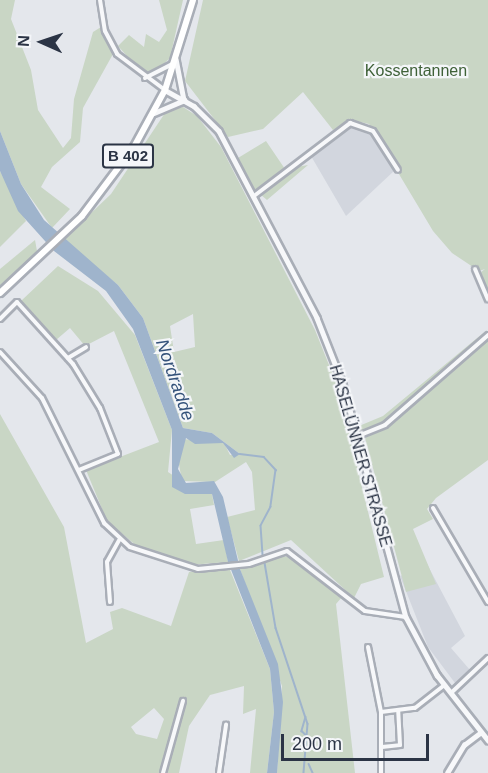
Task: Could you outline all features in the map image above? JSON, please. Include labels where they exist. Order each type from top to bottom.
[{"type":"main road","name":"B 402","points":[[0,294],[99,197],[154,113],[165,90],[176,61],[193,0]]},
{"type":"street","points":[[100,0],[113,47],[143,78],[165,90]]},
{"type":"street","points":[[143,78],[176,61],[184,100],[154,113]]},
{"type":"street","name":"HASELÜNNER STRASSE","points":[[165,90],[184,100],[219,130],[317,318],[358,436],[406,617],[444,685],[488,740]]},
{"type":"street","points":[[254,196],[350,123],[374,131],[398,170]]},
{"type":"street","points":[[475,269],[488,299]]},
{"type":"street","points":[[0,319],[17,302],[68,358],[100,408],[118,454],[79,470]]},
{"type":"street","points":[[358,436],[385,425],[488,334]]},
{"type":"street","points":[[68,358],[86,347]]},
{"type":"street","points":[[0,352],[32,383],[79,470],[104,523],[119,540],[183,567],[249,564],[277,553],[296,553],[365,611],[406,617]]},
{"type":"street","points":[[433,508],[488,602]]},
{"type":"street","points":[[110,602],[107,562],[119,540]]},
{"type":"street","points":[[368,647],[381,712],[381,773]]},
{"type":"street","points":[[450,693],[488,658]]},
{"type":"street","points":[[381,712],[415,708],[444,685]]},
{"type":"street","points":[[163,773],[183,701]]},
{"type":"street","points":[[382,747],[400,745],[398,710]]},
{"type":"street","points":[[219,773],[226,725]]},
{"type":"street","points":[[447,773],[464,745],[481,732]]},
{"type":"shaded area","points":[[353,124],[370,130],[395,170],[346,216],[311,156]]},
{"type":"shaded area","points":[[427,564],[465,636],[451,648],[470,670],[455,683],[428,647],[400,576]]},
{"type":"green space","points":[[0,0],[15,0],[11,19],[31,70],[38,110],[63,148],[71,138],[74,99],[93,32],[101,27],[113,54],[83,108],[80,142],[52,167],[41,187],[70,209],[52,228],[21,184],[0,131]]},
{"type":"green space","points":[[159,0],[183,0],[170,58],[153,74],[143,74],[118,46],[129,35],[144,47],[146,34],[159,42],[167,30]]},
{"type":"green space","name":"Kossentannen","points":[[203,0],[488,0],[488,292],[481,272],[485,269],[479,271],[452,253],[433,231],[369,124],[352,120],[333,130],[303,92],[263,129],[228,137],[185,81]]},
{"type":"green space","points":[[183,107],[197,116],[221,147],[315,330],[337,385],[384,577],[361,584],[354,598],[291,540],[239,561],[227,517],[255,510],[252,472],[246,462],[215,482],[182,481],[178,459],[183,439],[224,443],[230,455],[240,454],[212,433],[183,428],[143,318],[118,285],[63,240],[111,194],[167,110]],"holes":[[[193,314],[195,347],[174,352],[170,326]]]},
{"type":"green space","points":[[266,141],[285,169],[308,165],[267,200],[254,189],[238,158]]},
{"type":"green space","points":[[0,171],[26,221],[0,247]]},
{"type":"green space","points":[[35,240],[37,251],[0,287],[0,269]]},
{"type":"green space","points":[[58,266],[98,291],[135,335],[172,430],[168,472],[198,492],[212,494],[214,505],[190,509],[196,544],[224,540],[228,562],[189,565],[139,548],[107,521],[86,470],[159,442],[114,331],[85,346],[70,328],[56,340],[21,301]]},
{"type":"green space","points":[[488,329],[384,423],[360,431],[359,426],[383,416]]},
{"type":"green space","points":[[488,337],[488,460],[436,498],[427,509],[433,519],[413,529],[436,584],[406,592],[365,438],[386,426]]},
{"type":"green space","points":[[0,414],[64,527],[86,643],[113,629],[110,612],[122,608],[171,626],[189,572],[230,570],[270,669],[274,712],[267,773],[250,773],[256,709],[243,714],[244,686],[210,695],[189,726],[179,773],[0,773]],"holes":[[[154,708],[164,719],[157,739],[136,734],[131,727]]]},
{"type":"green space","points":[[278,556],[295,557],[342,597],[336,604],[355,773],[277,773],[282,686],[240,569]]},
{"type":"water","points":[[0,131],[21,184],[44,220],[118,285],[143,318],[183,428],[212,433],[240,454],[234,458],[223,443],[195,444],[186,438],[178,469],[186,483],[214,481],[223,497],[240,569],[278,664],[283,702],[277,773],[267,773],[274,712],[270,669],[228,562],[212,494],[185,494],[172,487],[172,430],[133,329],[106,291],[54,251],[18,211],[0,171]]},
{"type":"waterway","points":[[240,454],[264,457],[276,470],[271,507],[261,526],[263,555]]},
{"type":"waterway","points":[[265,563],[276,628],[308,724],[304,773]]},
{"type":"waterway","points":[[306,717],[302,731],[307,736]]},
{"type":"waterway","points":[[309,764],[313,773]]},
{"type":"water label","name":"Nordradde","points":[[175,380]]}]
